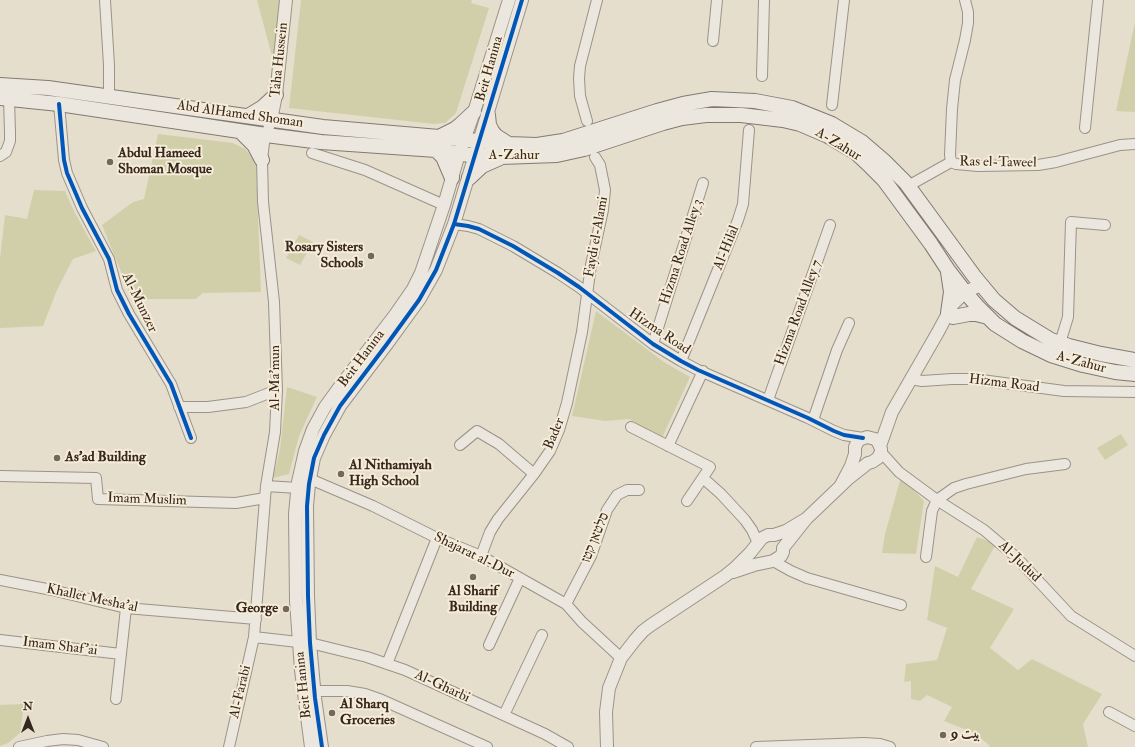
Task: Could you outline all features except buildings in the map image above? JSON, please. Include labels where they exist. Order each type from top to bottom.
[{"type":"main road","name":"Abd AlHamed Shoman","points":[[0,85],[48,88],[438,144],[459,154]]},
{"type":"main road","points":[[248,116],[266,105],[276,95]]},
{"type":"main road","name":"Abd AlHamed Shoman","points":[[4,98],[58,104],[321,142],[438,144],[464,139],[480,141]]},
{"type":"main road","name":"A-Zahur","points":[[480,141],[537,145],[555,143],[657,111],[683,104],[712,99],[755,101],[792,108],[832,124],[862,142],[884,160],[908,186],[981,285],[994,300],[1015,318],[1050,340],[1101,354],[1135,360]]},
{"type":"main road","points":[[452,178],[438,144],[474,112]]},
{"type":"main road","points":[[488,115],[490,125],[496,136],[508,144]]},
{"type":"main road","name":"A-Zahur","points":[[459,154],[501,157],[557,155],[584,149],[663,123],[698,116],[741,115],[782,120],[800,124],[828,136],[855,152],[884,180],[968,296],[995,324],[1022,341],[1051,355],[1114,372],[1135,374]]},
{"type":"main road","points":[[240,131],[254,145],[262,160]]},
{"type":"main road","points":[[469,178],[482,166],[501,157]]},
{"type":"main road","points":[[948,270],[951,292],[951,315],[976,314],[988,317]]},
{"type":"street","points":[[105,0],[109,65],[109,97]]},
{"type":"street","name":"Taha Hussein","points":[[272,120],[286,0]]},
{"type":"street","name":"Beit Hanina","points":[[322,747],[315,691],[296,601],[295,514],[305,451],[313,429],[325,407],[396,315],[413,289],[444,205],[509,0]]},
{"type":"street","name":"Beit Hanina","points":[[311,747],[304,642],[306,506],[314,458],[324,435],[340,406],[419,300],[436,270],[454,224],[469,178],[522,0]]},
{"type":"street","points":[[587,121],[580,96],[578,78],[597,0]]},
{"type":"street","points":[[713,41],[717,0]]},
{"type":"street","points":[[762,76],[764,0]]},
{"type":"street","points":[[832,105],[844,0]]},
{"type":"street","name":"Ras el-Taweel","points":[[965,0],[968,12],[968,23],[955,80],[952,109],[951,162],[956,164],[978,166],[1038,164],[1056,162],[1120,145],[1135,144]]},
{"type":"street","points":[[1085,128],[1098,0]]},
{"type":"street","points":[[0,156],[6,152],[10,141],[10,132],[4,98]]},
{"type":"street","name":"Al-Munzer","points":[[58,104],[64,160],[67,173],[82,208],[109,259],[117,290],[129,314],[171,384],[191,438]]},
{"type":"street","name":"Al-Ma'mun","points":[[254,636],[266,486],[275,432],[277,390],[274,302],[263,202],[262,160],[266,135],[272,120]]},
{"type":"street","name":"Al-Hilal","points":[[681,360],[738,220],[743,204],[749,130]]},
{"type":"street","points":[[312,153],[365,170],[444,205]]},
{"type":"street","name":"Faydi el-Alami","points":[[587,294],[591,264],[603,210],[605,190],[600,165],[595,157]]},
{"type":"street","points":[[908,186],[951,162]]},
{"type":"street","name":"Hizma Road Alley 3","points":[[653,344],[704,183]]},
{"type":"street","points":[[1060,343],[1068,317],[1071,222],[1105,225]]},
{"type":"street","name":"Hizma Road","points":[[454,224],[479,229],[513,246],[558,273],[653,344],[703,372],[813,420],[834,431],[844,435],[865,437]]},
{"type":"street","name":"Hizma Road Alley 7","points":[[768,400],[830,225]]},
{"type":"street","points":[[841,485],[851,466],[857,443],[876,430],[892,412],[938,332],[951,315],[953,304],[968,296],[981,285]]},
{"type":"street","name":"Bader","points":[[480,556],[490,532],[498,518],[534,474],[550,451],[559,430],[567,403],[582,332],[587,294]]},
{"type":"street","points":[[813,420],[848,323]]},
{"type":"street","points":[[668,446],[703,372]]},
{"type":"street","name":"Hizma Road","points":[[911,379],[922,381],[952,378],[1064,391],[1135,392]]},
{"type":"street","points":[[179,407],[208,407],[246,402],[277,390]]},
{"type":"street","points":[[725,576],[754,565],[777,559],[806,520],[841,485],[878,458],[892,412]]},
{"type":"street","points":[[631,426],[710,468],[687,501]]},
{"type":"street","points":[[460,445],[477,431],[499,444],[534,474]]},
{"type":"street","name":"Hizma Road","points":[[834,431],[842,437],[855,452]]},
{"type":"street","points":[[865,437],[875,439],[881,449]]},
{"type":"street","name":"Al-Judud","points":[[881,449],[899,472]]},
{"type":"street","points":[[855,452],[859,460],[870,463]]},
{"type":"street","name":"Al-Judud","points":[[870,463],[886,466],[899,472],[936,500],[984,530],[1029,570],[1071,616],[1135,656]]},
{"type":"street","points":[[926,557],[932,512],[936,500],[954,488],[966,484],[1026,469],[1065,464]]},
{"type":"street","name":"Imam Muslim","points":[[0,476],[96,478],[98,499],[236,503],[265,498]]},
{"type":"street","points":[[703,478],[721,494],[745,520],[752,530],[758,544],[758,554],[764,560],[771,561],[807,578],[901,605]]},
{"type":"street","name":"Shajarat al-Dur","points":[[310,479],[373,506],[437,538],[480,556],[566,604],[582,622],[621,658]]},
{"type":"street","points":[[266,486],[298,488]]},
{"type":"street","name":"סלטאן קטז","points":[[566,604],[591,556],[606,510],[617,495],[627,490],[640,490]]},
{"type":"street","points":[[745,520],[756,528],[781,540],[783,550],[791,567],[799,575]]},
{"type":"street","points":[[607,747],[607,700],[612,679],[621,658],[634,640],[643,631],[725,576],[742,562],[762,538],[786,531],[806,520]]},
{"type":"street","points":[[387,664],[437,538]]},
{"type":"street","points":[[489,645],[520,578]]},
{"type":"street","name":"Khallet Mesha'al","points":[[0,580],[52,590],[126,608],[256,619]]},
{"type":"street","points":[[116,699],[126,608]]},
{"type":"street","points":[[504,715],[542,635]]},
{"type":"street","name":"Al-Gharbi","points":[[254,636],[304,642],[405,670],[545,734],[568,747]]},
{"type":"street","name":"Al-Farabi","points":[[229,747],[254,636]]},
{"type":"street","name":"Imam Shaf'ai","points":[[0,640],[121,654]]},
{"type":"street","points":[[315,691],[347,691],[364,694],[382,700],[487,747]]},
{"type":"street","points":[[1109,712],[1135,726]]},
{"type":"street","points":[[21,747],[47,741],[70,739],[104,747]]},
{"type":"street","points":[[756,747],[864,743],[880,744],[890,747]]},
{"type":"shaded area","points":[[257,0],[280,0],[273,60]]},
{"type":"shaded area","points":[[301,0],[472,0],[471,3],[489,8],[456,113],[445,123],[434,124],[289,108]]},
{"type":"shaded area","points":[[1135,22],[1135,112],[1116,111]]},
{"type":"shaded area","points":[[158,134],[233,143],[245,149],[252,157],[256,165],[261,292],[203,293],[196,299],[132,299],[102,225],[133,202],[144,199]]},
{"type":"shaded area","points":[[34,190],[65,191],[75,213],[96,251],[73,259],[57,290],[43,326],[0,328],[0,259],[5,215],[27,219]]},
{"type":"shaded area","points":[[299,235],[313,242],[300,265],[286,258]]},
{"type":"shaded area","points":[[596,311],[664,362],[690,377],[662,438],[629,419],[605,421],[572,416]]},
{"type":"shaded area","points":[[287,387],[317,397],[299,436],[289,474],[273,478],[280,449]]},
{"type":"shaded area","points":[[1121,434],[1128,445],[1105,460],[1097,448]]},
{"type":"shaded area","points":[[901,477],[924,501],[916,554],[882,553],[885,534]]},
{"type":"shaded area","points":[[977,537],[996,544],[971,589],[1014,609],[990,648],[1018,670],[1032,659],[1102,694],[1083,724],[1088,747],[990,747],[972,732],[944,721],[952,707],[927,695],[920,701],[911,699],[911,681],[904,682],[906,664],[937,660],[947,628],[927,620],[935,566],[958,577]]},
{"type":"shaded area","points":[[24,704],[20,733],[8,743],[0,746],[0,705]]},
{"type":"cycle path","points":[[322,747],[315,698],[310,643],[308,596],[307,506],[314,458],[324,435],[340,406],[419,300],[436,270],[454,224],[522,0]]},
{"type":"cycle path","points":[[59,104],[64,160],[67,173],[82,208],[109,259],[117,290],[129,314],[171,384],[191,438]]},
{"type":"cycle path","points":[[454,224],[479,229],[513,246],[579,287],[653,344],[698,370],[808,418],[834,431],[844,435],[863,438]]},
{"type":"place","name":"Abdul Hameed Shoman Mosque","points":[[110,162]]},
{"type":"place","name":"Rosary Sisters Schools","points":[[371,256]]},
{"type":"place","name":"As'ad Building","points":[[57,458]]},
{"type":"place","name":"Al Nithamiyah High School","points":[[341,474]]},
{"type":"place","name":"Al Sharif Building","points":[[473,577]]},
{"type":"place","name":"George","points":[[286,609]]},
{"type":"place","name":"Al Sharq Groceries","points":[[332,713]]},
{"type":"place","name":"بيت 9","points":[[943,735]]}]
